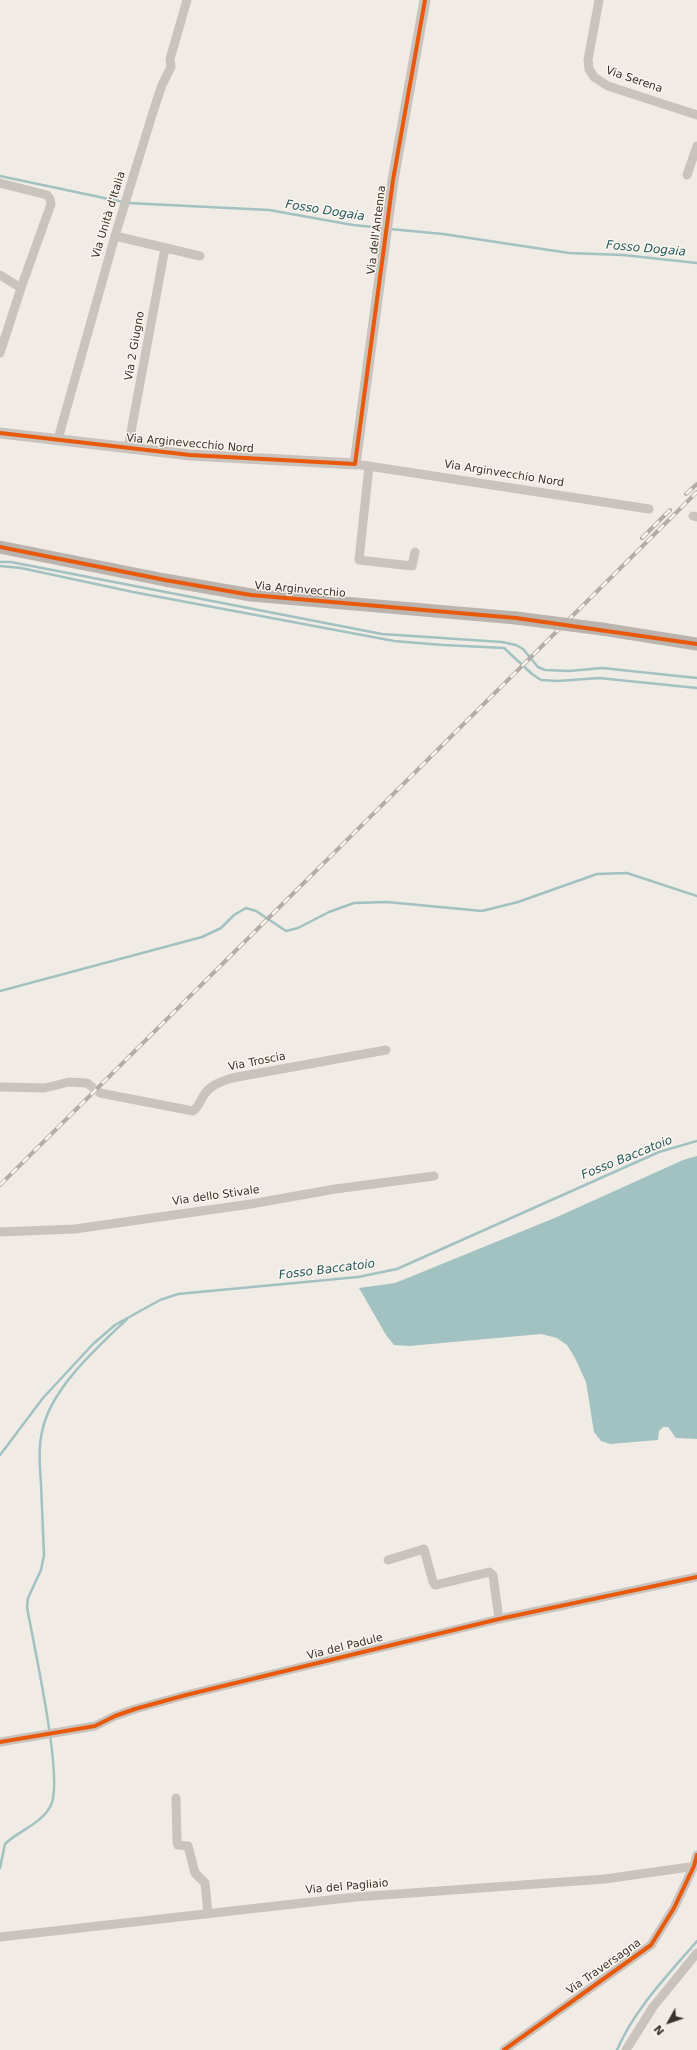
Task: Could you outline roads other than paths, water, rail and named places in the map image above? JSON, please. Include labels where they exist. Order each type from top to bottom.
[{"type":"main road","name":"Via Arginvecchio","points":[[0,547],[165,580],[251,595],[516,618],[602,629],[697,644]]},
{"type":"street","name":"Via Unità d'Italia","points":[[58,439],[126,198],[153,112],[171,67],[170,59],[187,0]]},
{"type":"street","name":"Via dell'Antenna","points":[[354,464],[393,180],[425,0]]},
{"type":"street","name":"Via Serena","points":[[599,0],[588,60],[589,69],[594,77],[608,86],[697,115]]},
{"type":"street","points":[[687,175],[697,146]]},
{"type":"street","points":[[0,183],[47,195],[51,204],[2,343],[0,353]]},
{"type":"street","points":[[115,236],[200,256]]},
{"type":"street","name":"Via 2 Giugno","points":[[128,448],[165,248]]},
{"type":"street","points":[[0,275],[21,288]]},
{"type":"street","name":"Via Arginevecchio Nord","points":[[0,433],[190,455],[354,464]]},
{"type":"street","name":"Via Arginvecchio Nord","points":[[354,464],[650,509]]},
{"type":"street","points":[[369,466],[359,560],[412,566],[414,552]]},
{"type":"street","name":"Via Troscia","points":[[100,1093],[193,1111],[198,1107],[206,1091],[213,1085],[232,1078],[386,1050]]},
{"type":"street","points":[[0,1087],[46,1088],[68,1082],[87,1083]]},
{"type":"street","name":"Via dello Stivale","points":[[0,1232],[75,1229],[251,1204],[335,1189],[434,1176]]},
{"type":"street","points":[[388,1560],[424,1549],[435,1585],[489,1572],[493,1575],[499,1619]]},
{"type":"street","name":"Via del Padule","points":[[0,1742],[89,1727],[128,1711],[186,1695],[499,1619],[697,1577]]},
{"type":"street","points":[[176,1798],[177,1842],[178,1845],[188,1846],[190,1849],[194,1873],[205,1883],[208,1914]]},
{"type":"street","name":"Via Traversagna","points":[[504,2050],[651,1945],[674,1908],[695,1866],[697,1855]]},
{"type":"street","name":"Via del Pagliaio","points":[[0,1938],[356,1897],[605,1879],[695,1866]]},
{"type":"street","points":[[626,2050],[653,2007],[697,1953]]},
{"type":"water","points":[[697,1156],[697,1439],[676,1438],[668,1427],[663,1427],[659,1431],[658,1440],[610,1444],[601,1441],[594,1432],[586,1382],[567,1345],[557,1338],[541,1334],[409,1346],[394,1345],[386,1335],[359,1288],[395,1283],[557,1217],[683,1160]]},
{"type":"waterway","name":"Fosso Dogaia","points":[[0,176],[123,202]]},
{"type":"waterway","name":"Fosso Dogaia","points":[[128,203],[269,210],[353,225],[383,228]]},
{"type":"waterway","name":"Fosso Dogaia","points":[[390,229],[443,234],[569,253],[623,255],[697,263]]},
{"type":"waterway","points":[[0,562],[11,562],[382,634],[502,642],[516,645],[523,649],[538,667],[545,670],[569,671],[602,668],[697,678]]},
{"type":"waterway","points":[[0,566],[21,568],[133,592],[394,641],[504,648],[532,674],[541,680],[558,681],[599,678],[697,688]]},
{"type":"waterway","points":[[0,991],[202,937],[221,928],[234,915],[246,908],[256,911],[286,931],[298,928],[329,912],[354,903],[387,902],[482,911],[518,902],[597,874],[627,873],[697,896]]},
{"type":"waterway","name":"Fosso Baccatoio","points":[[0,1455],[43,1398],[93,1344],[115,1325],[160,1300],[178,1294],[358,1277],[397,1269],[659,1152],[697,1141]]},
{"type":"waterway","points":[[0,1868],[5,1844],[42,1817],[51,1805],[54,1790],[54,1768],[51,1740],[27,1607],[28,1598],[41,1570],[44,1555],[40,1458],[42,1432],[54,1400],[64,1385],[102,1343],[127,1319]]},
{"type":"waterway","points":[[617,2050],[633,2020],[653,1992],[697,1941]]},
{"type":"tunnel","points":[[87,1083],[100,1093]]},
{"type":"railway","points":[[686,494],[697,484]]},
{"type":"railway","points":[[0,1185],[697,492]]},
{"type":"railway","points":[[642,538],[670,510]]}]
